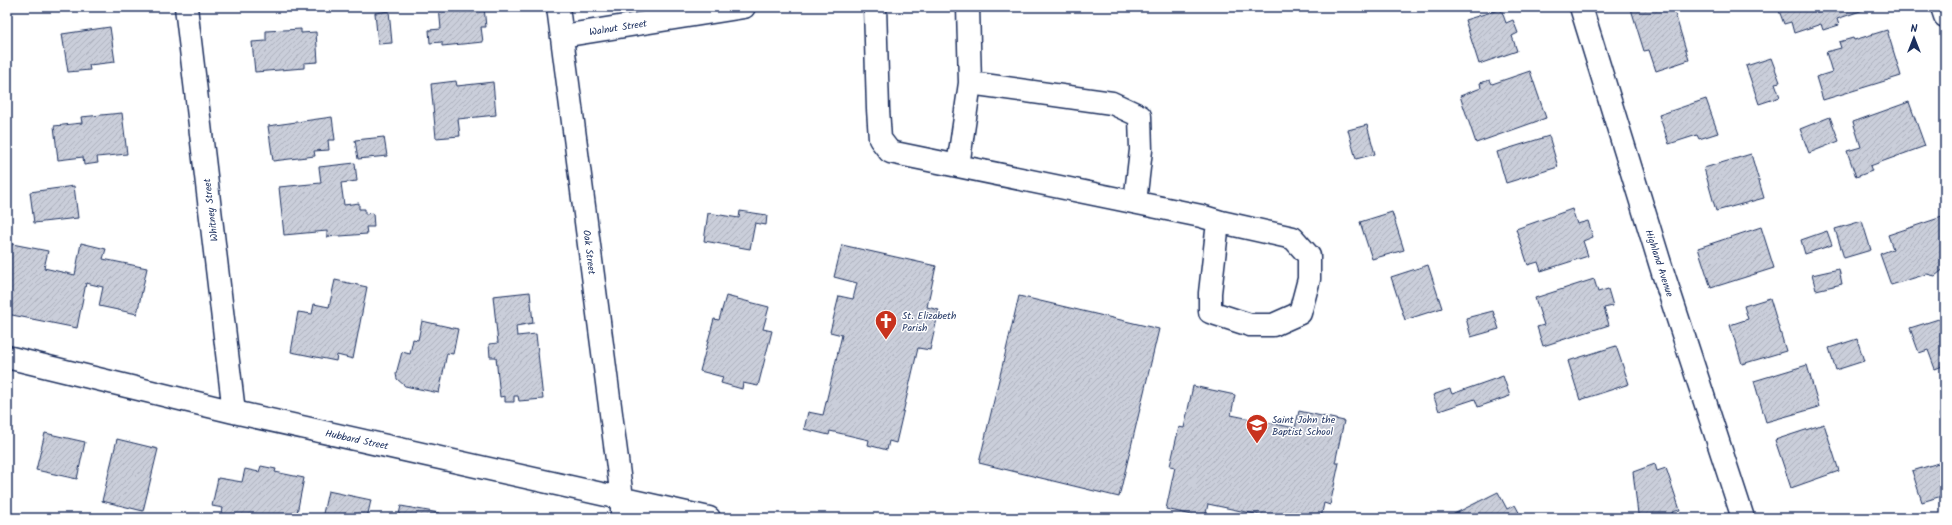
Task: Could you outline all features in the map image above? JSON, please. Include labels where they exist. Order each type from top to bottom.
[{"type":"street","name":"Whitney Street","points":[[186,7],[234,412]]},
{"type":"street","name":"Oak Street","points":[[558,7],[622,508]]},
{"type":"street","name":"Walnut Street","points":[[562,36],[744,7]]},
{"type":"street","points":[[875,7],[880,139],[890,152],[1201,216],[1293,238],[1309,256],[1309,279],[1300,313],[1273,324],[1250,324],[1210,312],[1210,292],[1217,231],[1221,222]]},
{"type":"street","points":[[958,166],[970,83],[968,7]]},
{"type":"street","name":"Highland Avenue","points":[[1581,7],[1663,273],[1743,518]]},
{"type":"street","points":[[1942,7],[1945,16]]},
{"type":"street","points":[[970,83],[1112,103],[1140,116],[1141,150],[1135,202]]},
{"type":"street","name":"Hubbard Street","points":[[7,357],[622,508],[709,518]]},
{"type":"building","points":[[439,7],[484,7],[486,27],[481,27],[483,42],[442,46],[442,42],[430,43],[429,30],[441,29]]},
{"type":"building","points":[[1635,7],[1673,7],[1689,60],[1656,71],[1649,50],[1644,51],[1631,9]]},
{"type":"building","points":[[1872,7],[1837,19],[1839,25],[1823,30],[1821,24],[1794,33],[1791,22],[1784,24],[1778,8]]},
{"type":"building","points":[[1501,9],[1506,23],[1513,20],[1518,33],[1512,36],[1517,51],[1479,64],[1465,20]]},
{"type":"building","points":[[389,11],[392,43],[378,44],[375,13]]},
{"type":"building","points":[[110,27],[115,62],[89,65],[90,70],[68,72],[62,34]]},
{"type":"building","points":[[301,29],[301,33],[316,32],[318,62],[304,63],[304,68],[255,72],[252,42],[266,41],[266,31]]},
{"type":"building","points":[[1887,30],[1901,76],[1823,100],[1816,77],[1832,72],[1826,52],[1841,48],[1839,42],[1853,38],[1854,40]]},
{"type":"building","points":[[1771,58],[1780,82],[1775,83],[1780,97],[1759,104],[1746,66]]},
{"type":"building","points":[[1530,71],[1546,118],[1476,143],[1460,96],[1481,88],[1480,83],[1490,80],[1492,84]]},
{"type":"building","points":[[456,81],[457,86],[493,82],[496,115],[458,119],[460,136],[436,138],[431,84]]},
{"type":"building","points":[[1706,99],[1718,133],[1699,139],[1697,135],[1669,144],[1659,115]]},
{"type":"building","points":[[1909,102],[1925,146],[1870,166],[1872,171],[1856,177],[1847,151],[1861,147],[1853,122]]},
{"type":"building","points":[[122,113],[127,154],[97,157],[98,163],[84,165],[83,157],[58,160],[54,126],[82,123],[81,117]]},
{"type":"building","points":[[332,117],[335,140],[328,140],[329,150],[314,151],[315,156],[273,161],[268,126]]},
{"type":"building","points":[[1830,117],[1839,141],[1809,153],[1800,129]]},
{"type":"building","points":[[1367,125],[1375,154],[1356,159],[1348,130]]},
{"type":"building","points":[[1549,136],[1558,167],[1506,183],[1497,152]]},
{"type":"building","points":[[384,137],[387,156],[358,159],[355,140]]},
{"type":"building","points":[[1751,154],[1764,198],[1716,211],[1704,168]]},
{"type":"building","points":[[355,163],[357,181],[341,183],[344,205],[359,203],[359,209],[365,209],[365,214],[373,213],[374,227],[366,227],[367,234],[327,237],[327,231],[284,235],[279,187],[321,183],[319,167]]},
{"type":"building","points":[[74,186],[78,218],[34,223],[30,192]]},
{"type":"building","points":[[1572,209],[1577,224],[1588,221],[1593,237],[1583,241],[1588,256],[1541,271],[1538,262],[1528,265],[1516,229]]},
{"type":"building","points":[[740,211],[767,215],[766,225],[755,223],[750,249],[704,241],[708,213],[739,218]]},
{"type":"building","points":[[1392,212],[1404,250],[1372,259],[1360,222]]},
{"type":"building","points":[[1945,216],[1945,268],[1935,276],[1927,274],[1891,285],[1880,254],[1893,249],[1888,235]]},
{"type":"building","points":[[1862,221],[1871,250],[1844,258],[1835,229]]},
{"type":"building","points":[[1761,227],[1774,268],[1711,288],[1698,248]]},
{"type":"building","points":[[1827,231],[1832,245],[1805,254],[1801,240]]},
{"type":"building","points":[[7,243],[48,251],[44,268],[75,275],[81,243],[106,249],[103,259],[147,268],[137,314],[99,306],[103,287],[86,283],[77,328],[7,314]]},
{"type":"building","name":"St. Elizabeth Parish","points":[[842,245],[936,266],[927,307],[939,310],[930,350],[918,348],[896,443],[889,441],[887,450],[868,445],[869,440],[830,431],[829,435],[804,429],[808,412],[823,415],[842,335],[830,332],[839,296],[853,299],[857,283],[834,277]]},
{"type":"building","points":[[1428,265],[1442,308],[1405,320],[1391,277]]},
{"type":"building","points":[[1839,269],[1842,284],[1816,290],[1812,275]]},
{"type":"building","points":[[1594,279],[1598,292],[1608,289],[1613,306],[1604,308],[1609,325],[1543,346],[1537,327],[1544,325],[1535,298]]},
{"type":"building","points":[[335,280],[367,287],[353,359],[337,355],[336,361],[291,352],[298,312],[312,314],[314,304],[329,307]]},
{"type":"building","points":[[530,292],[533,323],[516,326],[517,336],[536,334],[543,399],[519,401],[518,396],[514,396],[514,402],[505,402],[505,396],[500,397],[496,357],[490,357],[489,344],[498,343],[493,296]]},
{"type":"building","points":[[726,296],[769,307],[763,329],[772,331],[758,386],[743,383],[742,389],[721,383],[723,377],[700,371],[714,319],[719,320]]},
{"type":"building","points":[[1019,296],[1159,329],[1119,497],[979,463]]},
{"type":"building","points":[[1770,298],[1786,351],[1742,364],[1730,325],[1748,319],[1744,306]]},
{"type":"building","points":[[1493,311],[1499,329],[1471,337],[1466,318]]},
{"type":"building","points":[[1945,317],[1945,365],[1935,369],[1928,350],[1919,353],[1910,328]]},
{"type":"building","points":[[422,321],[458,329],[453,354],[447,353],[439,393],[405,386],[397,379],[396,374],[402,352],[410,354],[413,339],[418,340]]},
{"type":"building","points":[[1857,339],[1864,361],[1836,370],[1829,348]]},
{"type":"building","points":[[1616,346],[1629,384],[1580,400],[1568,361]]},
{"type":"building","points":[[1807,365],[1819,407],[1766,422],[1754,381]]},
{"type":"building","points":[[1503,376],[1510,396],[1478,407],[1475,399],[1439,411],[1433,395],[1450,389],[1452,394]]},
{"type":"building","name":"Saint John the Baptist School","points":[[1193,386],[1235,395],[1231,415],[1295,428],[1299,411],[1344,421],[1335,463],[1339,463],[1330,505],[1324,503],[1321,518],[1274,518],[1208,504],[1205,518],[1166,509],[1175,467],[1170,466],[1179,427],[1184,428]]},
{"type":"building","points":[[1945,413],[1945,425],[1944,425],[1940,414]]},
{"type":"building","points":[[1824,424],[1839,471],[1791,488],[1775,440]]},
{"type":"building","points":[[45,433],[85,442],[77,479],[36,470]]},
{"type":"building","points":[[117,439],[158,449],[143,511],[102,501]]},
{"type":"building","points":[[1945,461],[1945,495],[1922,502],[1912,471]]},
{"type":"building","points":[[1655,464],[1657,471],[1666,468],[1680,510],[1672,512],[1674,517],[1672,518],[1639,518],[1633,472]]},
{"type":"building","points":[[261,466],[276,469],[275,472],[304,478],[296,518],[221,518],[223,508],[212,506],[218,478],[242,482],[245,469],[259,472]]},
{"type":"building","points":[[328,491],[371,500],[367,518],[322,518]]},
{"type":"building","points":[[1498,492],[1507,509],[1515,505],[1522,518],[1446,518]]},
{"type":"building","points":[[401,506],[439,513],[438,518],[398,518]]},
{"type":"place","name":"St. Elizabeth Parish","points":[[886,340]]},
{"type":"place","name":"Saint John the Baptist School","points":[[1257,444]]}]
